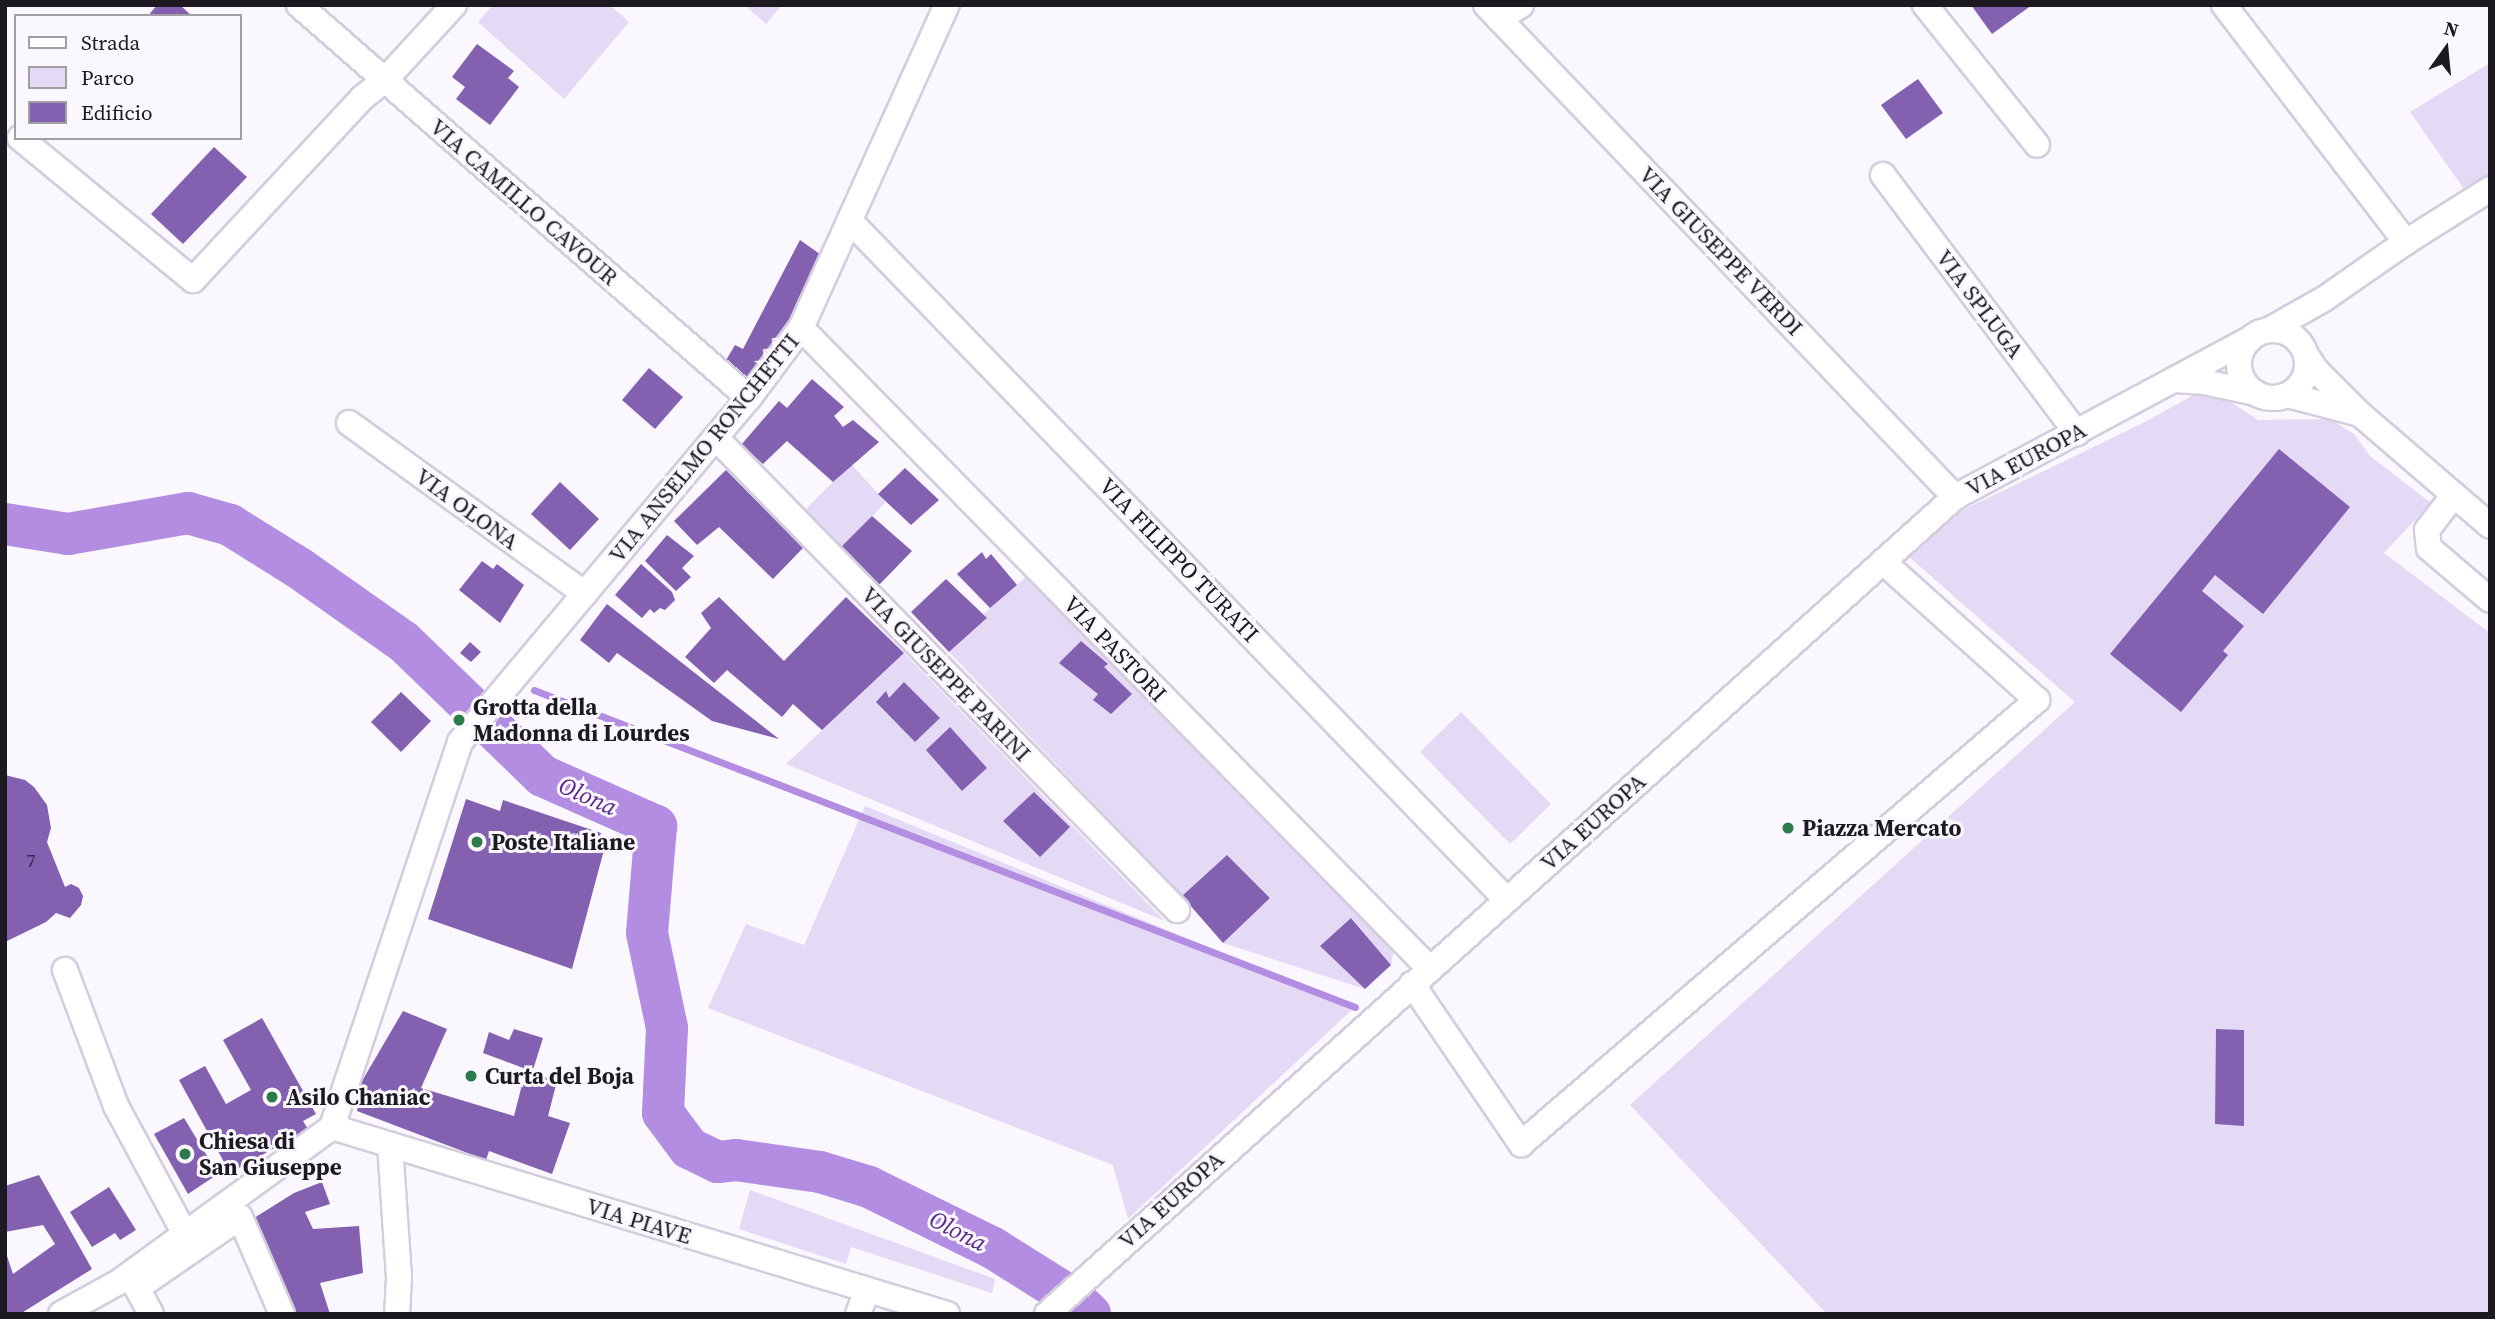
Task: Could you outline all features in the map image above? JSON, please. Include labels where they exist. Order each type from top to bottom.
[{"type":"street","name":"VIA CAMILLO CAVOUR","points":[[299,5],[749,398]]},
{"type":"street","points":[[22,140],[193,280],[362,98],[384,80],[454,5]]},
{"type":"street","name":"VIA ANSELMO RONCHETTI","points":[[332,1127],[460,742],[749,398],[801,328],[947,5]]},
{"type":"street","points":[[1493,12],[1521,5]]},
{"type":"street","points":[[1925,5],[2037,145]]},
{"type":"street","points":[[2224,5],[2406,242]]},
{"type":"street","name":"VIA GIUSEPPE VERDI","points":[[1493,12],[1955,497]]},
{"type":"street","name":"VIA SPLUGA","points":[[1884,175],[2077,433]]},
{"type":"street","name":"VIA EUROPA","points":[[1049,1311],[1955,497],[2324,299],[2406,242],[2490,189]]},
{"type":"street","name":"VIA FILIPPO TURATI","points":[[851,222],[1506,899]]},
{"type":"street","points":[[2174,380],[2204,382],[2277,398],[2287,395],[2303,381],[2308,364],[2305,351],[2324,299]]},
{"type":"street","name":"VIA PASTORI","points":[[801,328],[1421,976]]},
{"type":"street","points":[[2256,393],[2242,378],[2240,357],[2260,334],[2290,334],[2305,351],[2316,370],[2360,414],[2490,526]]},
{"type":"street","points":[[2287,395],[2360,414]]},
{"type":"street","name":"VIA OLONA","points":[[349,424],[585,594]]},
{"type":"street","name":"VIA GIUSEPPE PARINI","points":[[716,438],[1177,910]]},
{"type":"street","points":[[2453,496],[2427,530],[2429,548],[2490,600]]},
{"type":"street","points":[[1421,976],[1521,1144],[2037,700],[1883,562]]},
{"type":"street","points":[[65,970],[116,1106],[185,1234]]},
{"type":"street","points":[[61,1314],[119,1283],[332,1127]]},
{"type":"street","name":"VIA PIAVE","points":[[332,1127],[863,1302],[947,1314]]},
{"type":"street","points":[[390,1145],[398,1264],[397,1314]]},
{"type":"street","points":[[151,1314],[137,1288],[240,1217],[282,1314]]},
{"type":"street","points":[[119,1283],[132,1314]]},
{"type":"green space","points":[[493,5],[610,5],[629,22],[564,99],[478,22]]},
{"type":"green space","points":[[744,5],[782,5],[766,24]]},
{"type":"green space","points":[[2490,63],[2490,178],[2466,192],[2410,112]]},
{"type":"green space","points":[[2202,390],[2222,396],[2258,420],[2330,419],[2354,434],[2370,456],[2431,503],[2384,553],[2490,633],[2490,1314],[1827,1314],[1630,1105],[2075,702],[1909,557],[1963,510],[2147,421]]},
{"type":"green space","points":[[851,464],[886,502],[841,547],[803,512]]},
{"type":"green space","points":[[1028,575],[1156,711],[1394,949],[1391,965],[1352,918],[1320,946],[1365,989],[1223,943],[1270,898],[1273,900],[1227,855],[1182,896],[949,652],[987,619],[983,614]]},
{"type":"green space","points":[[904,653],[1165,921],[786,764]]},
{"type":"green space","points":[[1461,712],[1551,804],[1510,844],[1420,752]]},
{"type":"green space","points":[[865,806],[1355,1007],[1128,1219],[1113,1165],[708,1008],[746,924],[804,945]]},
{"type":"green space","points":[[750,1190],[995,1279],[992,1293],[851,1247],[846,1264],[739,1229]]},
{"type":"building","points":[[157,5],[180,5],[190,14],[150,14]]},
{"type":"building","points":[[1971,5],[2032,5],[1992,34]]},
{"type":"building","points":[[477,44],[514,71],[508,78],[519,87],[490,125],[456,99],[465,87],[452,77]]},
{"type":"building","points":[[1918,79],[1943,113],[1906,139],[1881,105]]},
{"type":"building","points":[[214,147],[247,177],[183,244],[151,214]]},
{"type":"building","points":[[800,240],[824,257],[795,306],[801,313],[753,382],[725,362],[735,345],[743,349]]},
{"type":"building","points":[[649,368],[683,397],[655,429],[622,400]]},
{"type":"building","points":[[812,379],[844,407],[834,416],[843,427],[853,420],[879,442],[833,482],[787,441],[763,464],[741,445],[779,401],[787,408]]},
{"type":"building","points":[[2279,449],[2350,507],[2263,614],[2215,575],[2202,591],[2244,626],[2223,651],[2228,655],[2181,712],[2110,654]]},
{"type":"building","points":[[905,468],[939,500],[911,525],[878,494]]},
{"type":"building","points":[[726,470],[803,548],[773,579],[719,527],[697,545],[674,521]]},
{"type":"building","points":[[560,482],[599,519],[570,550],[531,514]]},
{"type":"building","points":[[872,516],[912,551],[879,585],[841,547]]},
{"type":"building","points":[[667,535],[694,556],[682,568],[691,577],[676,591],[645,561]]},
{"type":"building","points":[[982,552],[986,559],[991,554],[1017,585],[990,608],[957,574]]},
{"type":"building","points":[[482,561],[493,569],[497,564],[524,585],[500,623],[459,590]]},
{"type":"building","points":[[641,564],[672,592],[675,600],[665,610],[660,608],[654,613],[650,609],[642,618],[615,595]]},
{"type":"building","points":[[946,579],[987,618],[949,652],[911,612]]},
{"type":"building","points":[[719,597],[784,661],[846,597],[904,653],[822,730],[793,704],[782,717],[727,670],[714,683],[685,657],[711,628],[701,613]]},
{"type":"building","points":[[607,604],[779,739],[712,721],[617,653],[609,663],[580,640]]},
{"type":"building","points":[[1081,641],[1108,664],[1104,667],[1132,694],[1111,714],[1093,700],[1098,694],[1059,663]]},
{"type":"building","points":[[470,642],[481,652],[471,662],[460,653]]},
{"type":"building","points":[[904,682],[940,718],[915,742],[876,702],[886,691],[889,698]]},
{"type":"building","points":[[401,692],[431,721],[401,752],[371,722]]},
{"type":"building","points":[[950,727],[987,768],[962,791],[926,750]]},
{"type":"building","points":[[5,775],[25,780],[34,787],[47,805],[51,828],[47,842],[65,887],[71,884],[79,888],[83,896],[81,905],[70,918],[56,913],[46,922],[5,942]]},
{"type":"building","points":[[1034,792],[1070,827],[1040,857],[1003,821]]},
{"type":"building","points":[[466,799],[500,811],[503,800],[601,833],[596,847],[604,850],[572,969],[428,919]]},
{"type":"building","points":[[1227,855],[1270,898],[1223,943],[1182,896]]},
{"type":"building","points":[[1351,918],[1391,965],[1365,989],[1320,946]]},
{"type":"building","points":[[403,1011],[447,1029],[421,1088],[514,1116],[526,1069],[483,1053],[489,1032],[509,1040],[514,1029],[543,1038],[532,1073],[557,1081],[548,1116],[570,1123],[552,1174],[489,1151],[486,1160],[357,1111],[362,1081]]},
{"type":"building","name":"Asilo Chaniac","points":[[262,1018],[316,1114],[303,1121],[308,1129],[230,1173],[179,1080],[205,1066],[226,1104],[251,1090],[223,1040]]},
{"type":"building","points":[[2216,1029],[2244,1030],[2244,1126],[2215,1124]]},
{"type":"building","name":"Chiesa di San Giuseppe","points":[[184,1118],[218,1174],[188,1194],[154,1134]]},
{"type":"building","points":[[39,1175],[92,1269],[20,1314],[5,1314],[5,1250],[13,1274],[55,1244],[43,1225],[5,1232],[5,1186]]},
{"type":"building","points":[[322,1182],[330,1204],[305,1212],[313,1229],[359,1226],[363,1273],[320,1283],[330,1314],[282,1314],[255,1252],[254,1218],[294,1193]]},
{"type":"building","points":[[109,1187],[136,1230],[120,1240],[115,1233],[92,1247],[70,1212]]},
{"type":"waterway","name":"Olona","points":[[5,524],[68,534],[188,513],[230,525],[299,568],[404,642],[543,776],[656,826],[647,933],[667,1028],[663,1113],[689,1148],[718,1162],[736,1160],[820,1172],[869,1187],[993,1248],[1074,1299],[1090,1314]]},
{"type":"waterway","points":[[534,690],[1355,1007]]},
{"type":"place","name":"Grotta della Madonna di Lourdes","points":[[459,720]]},
{"type":"place","name":"Piazza Mercato","points":[[1788,828]]},
{"type":"place","name":"Poste Italiane","points":[[477,842]]},
{"type":"place","name":"Curta del Boja","points":[[471,1076]]},
{"type":"place","name":"Asilo Chaniac","points":[[272,1097]]},
{"type":"place","name":"Chiesa di San Giuseppe","points":[[185,1154]]}]
